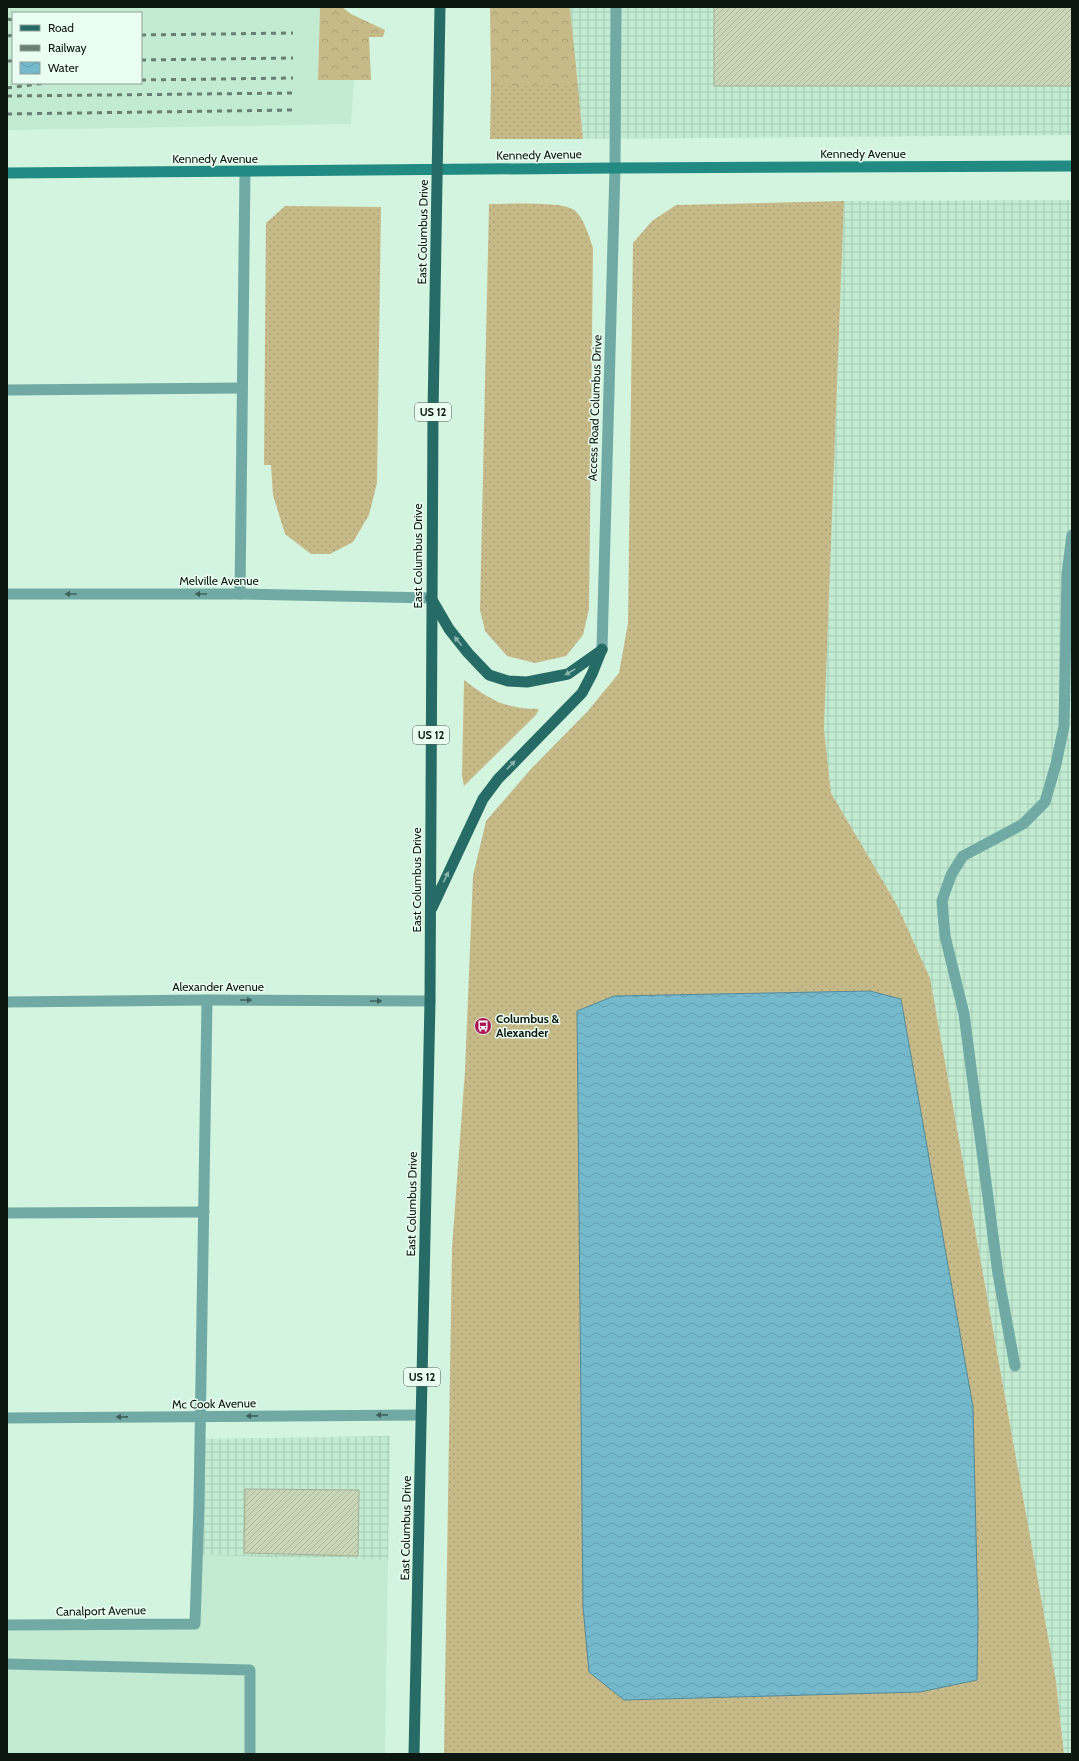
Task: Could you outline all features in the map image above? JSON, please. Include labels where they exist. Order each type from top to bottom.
[{"type":"main road","name":"East Columbus Drive","points":[[414,1754],[430,1001],[431,598],[440,7]]},
{"type":"main road","name":"Kennedy Avenue","points":[[7,173],[1072,166]]},
{"type":"main road","points":[[431,598],[449,629],[489,675],[508,681],[527,682],[568,674],[602,649]]},
{"type":"main road","points":[[430,912],[483,799],[498,779],[582,693],[592,674],[602,649]]},
{"type":"street","name":"Access Road Columbus Drive","points":[[602,649],[615,168],[616,7]]},
{"type":"street","points":[[240,594],[245,171]]},
{"type":"street","points":[[7,390],[242,388]]},
{"type":"street","points":[[1015,1366],[998,1274],[964,1014],[945,936],[942,901],[951,875],[963,856],[1023,824],[1045,802],[1056,764],[1064,726],[1067,574],[1072,535]]},
{"type":"street","name":"Melville Avenue","points":[[7,594],[240,594],[431,598]]},
{"type":"street","points":[[200,1417],[208,1000]]},
{"type":"street","name":"Alexander Avenue","points":[[7,1002],[208,1000],[430,1001]]},
{"type":"street","points":[[7,1213],[204,1212]]},
{"type":"street","name":"Mc Cook Avenue","points":[[7,1418],[421,1415]]},
{"type":"street","name":"Canalport Avenue","points":[[7,1625],[195,1624],[200,1417]]},
{"type":"street","points":[[7,1664],[250,1670],[250,1754]]},
{"type":"shaded area","points":[[7,7],[320,7],[318,80],[354,80],[351,124],[7,130]]},
{"type":"shaded area","points":[[570,7],[1072,7],[1072,135],[583,139]]},
{"type":"shaded area","points":[[1072,200],[1072,1754],[1064,1754],[1056,1681],[930,978],[897,905],[831,793],[824,729],[844,201]]},
{"type":"shaded area","points":[[390,1436],[388,1560],[198,1555],[200,1439]]},
{"type":"shaded area","points":[[198,1555],[388,1560],[385,1754],[7,1754],[7,1625],[195,1623]]},
{"type":"green space","points":[[320,7],[342,7],[351,14],[385,30],[383,37],[369,37],[371,80],[318,80]]},
{"type":"green space","points":[[490,7],[570,7],[578,86],[491,86]]},
{"type":"green space","points":[[491,86],[578,86],[583,139],[490,139]]},
{"type":"green space","points":[[844,201],[824,729],[831,793],[897,905],[930,978],[1056,1681],[1064,1754],[444,1754],[452,1248],[465,1071],[473,876],[486,821],[530,770],[587,712],[619,673],[628,623],[633,243],[652,221],[676,205]],"holes":[[[870,991],[901,999],[973,1407],[977,1680],[920,1692],[624,1700],[589,1672],[577,1011],[614,996]]]},
{"type":"green space","points":[[489,204],[547,204],[568,207],[574,210],[580,217],[586,228],[593,248],[589,609],[583,635],[566,656],[535,663],[507,656],[485,631],[480,610]]},
{"type":"green space","points":[[285,206],[381,207],[377,483],[369,515],[353,542],[330,554],[311,554],[285,534],[273,495],[271,465],[264,465],[266,223]]},
{"type":"green space","points":[[464,680],[498,702],[527,709],[539,709],[536,715],[464,786],[462,776]]},
{"type":"water","points":[[870,991],[901,999],[973,1407],[978,1618],[977,1680],[920,1692],[624,1700],[589,1672],[583,1607],[577,1011],[614,996]]},
{"type":"building","points":[[714,7],[1072,7],[1072,86],[714,86]]},
{"type":"building","points":[[245,1489],[359,1490],[358,1556],[244,1553]]},
{"type":"railway","points":[[7,19],[12,20]]},
{"type":"railway","points":[[142,35],[293,33]]},
{"type":"railway","points":[[7,36],[12,35]]},
{"type":"railway","points":[[142,60],[293,58]]},
{"type":"railway","points":[[7,61],[12,61]]},
{"type":"railway","points":[[142,80],[293,78]]},
{"type":"railway","points":[[7,88],[37,84]]},
{"type":"railway","points":[[7,96],[294,93]]},
{"type":"railway","points":[[7,114],[294,110]]},
{"type":"place","name":"Columbus & Alexander","points":[[483,1026]]}]
